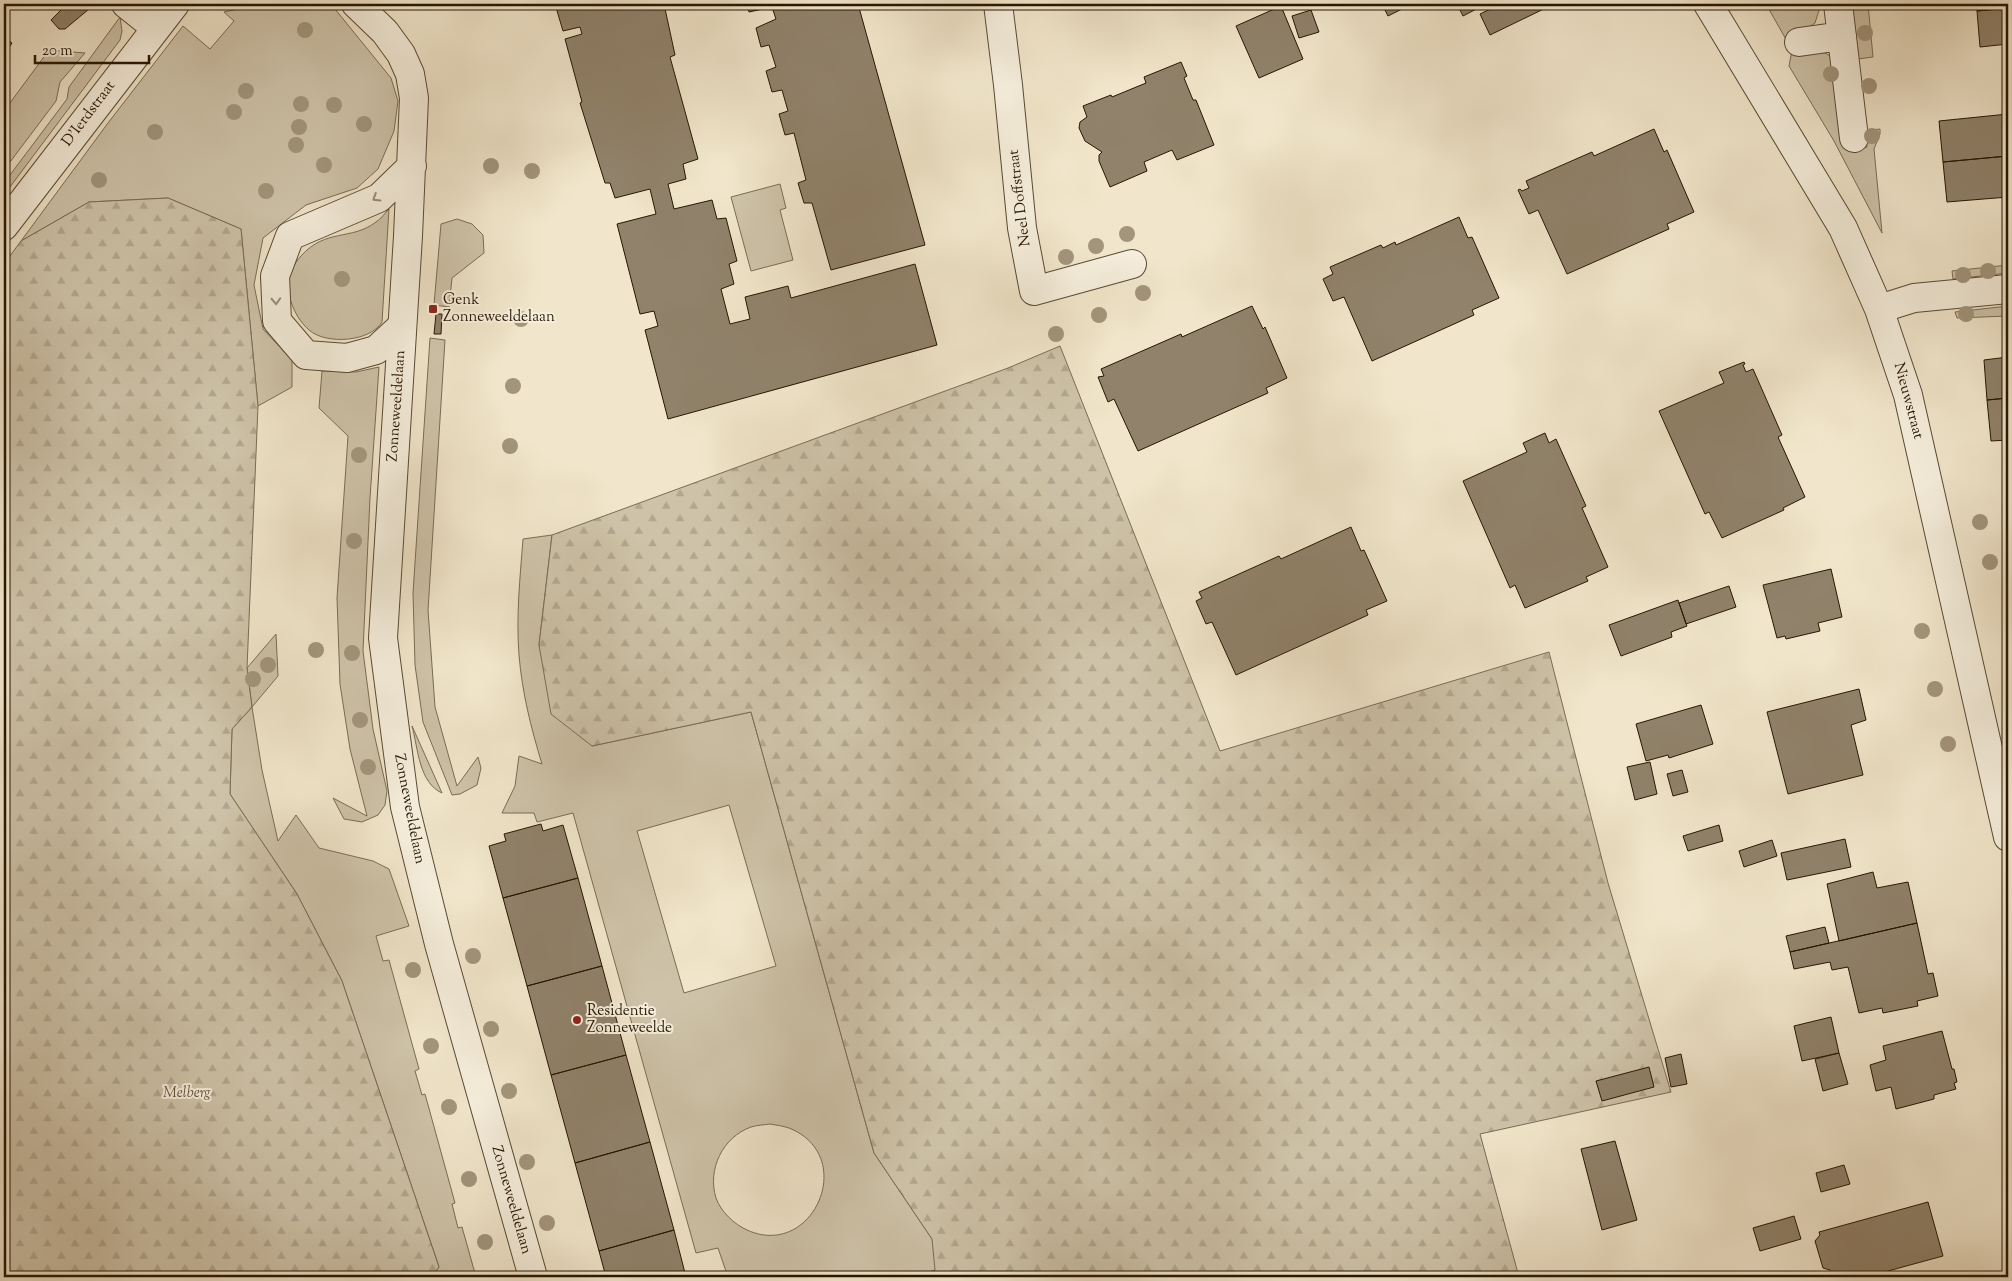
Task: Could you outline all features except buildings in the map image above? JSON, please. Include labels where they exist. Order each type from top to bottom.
[{"type":"street","points":[[126,4],[156,28]]},
{"type":"street","name":"D'Ierdstraat","points":[[4,226],[176,4]]},
{"type":"street","name":"Zonneweeldelaan","points":[[356,4],[386,32],[401,54],[410,74],[414,98],[412,166],[383,638],[406,807],[439,944],[533,1277]]},
{"type":"street","name":"Neel Doffstraat","points":[[998,4],[1022,228],[1034,291],[1132,264]]},
{"type":"street","name":"Nieuwstraat","points":[[1708,4],[1843,228],[1879,308],[1908,394],[2008,837]]},
{"type":"street","points":[[1838,4],[1854,138]]},
{"type":"street","points":[[1799,42],[1842,36]]},
{"type":"street","name":"Zonneweeldelaan","points":[[402,326],[376,350],[347,358],[306,355],[277,320],[275,276],[290,236],[379,198],[412,166]]},
{"type":"street","points":[[1879,308],[1914,298],[2008,290]]},
{"type":"green space","points":[[263,4],[328,4],[335,9],[391,78],[398,101],[394,131],[378,169],[357,188],[306,205],[263,238],[254,285],[263,329],[292,360],[292,387],[258,406],[241,229],[168,198],[89,202],[21,241],[108,123],[183,26],[210,49],[234,21],[224,12]]},
{"type":"green space","points":[[1766,4],[1821,4],[1815,23],[1805,30],[1817,48],[1830,56],[1838,67],[1847,150],[1867,147],[1865,131],[1880,129],[1874,149],[1882,233],[1834,141],[1789,66],[1792,50]]},
{"type":"green space","points":[[1852,4],[1868,4],[1873,57],[1858,59]]},
{"type":"green space","points":[[120,17],[122,31],[120,40],[4,195],[4,183],[67,99],[69,87]]},
{"type":"green space","points":[[49,50],[85,53],[60,82],[56,101],[4,170],[4,111]]},
{"type":"green space","points":[[780,184],[786,208],[780,210],[793,260],[751,271],[731,197]]},
{"type":"green space","name":"Melberg","points":[[168,198],[241,229],[258,406],[247,668],[252,707],[232,729],[230,794],[297,894],[342,981],[439,1267],[431,1277],[4,1277],[4,264],[21,241],[89,202]]},
{"type":"green space","points":[[389,209],[382,322],[368,334],[358,337],[336,339],[317,335],[300,321],[291,302],[287,287],[293,266],[310,247],[329,238],[367,228],[378,221]]},
{"type":"green space","points":[[457,219],[472,224],[483,235],[484,253],[452,278],[449,307],[434,305],[441,224]]},
{"type":"green space","points":[[2008,265],[2008,273],[1953,279],[1952,271]]},
{"type":"green space","points":[[2008,306],[2008,316],[1957,318],[1955,312]]},
{"type":"green space","points":[[430,338],[445,340],[428,610],[435,707],[457,786],[478,757],[481,768],[477,785],[460,794],[452,795],[423,722],[415,665],[413,593]]},
{"type":"green space","points":[[1060,346],[1220,751],[1549,652],[1608,883],[1671,1092],[1480,1134],[1519,1277],[918,1277],[935,1270],[932,1239],[874,1153],[751,712],[592,746],[551,714],[539,645],[552,535],[1008,368]]},
{"type":"green space","points":[[379,367],[370,498],[363,651],[373,729],[387,791],[385,805],[378,815],[362,822],[344,819],[333,798],[367,816],[350,749],[340,684],[337,598],[348,436],[319,408],[322,371],[356,372]]},
{"type":"green space","points":[[552,535],[539,645],[592,746],[751,712],[874,1153],[932,1239],[938,1256],[935,1270],[918,1277],[728,1277],[718,1248],[696,1253],[573,813],[537,822],[534,813],[502,813],[515,786],[519,756],[542,764],[522,683],[519,655],[518,611],[523,539]],"holes":[[[729,805],[776,966],[684,993],[637,831]],[[770,1124],[789,1128],[810,1142],[821,1160],[824,1180],[819,1201],[808,1218],[791,1231],[771,1235],[747,1230],[733,1221],[718,1203],[714,1187],[716,1165],[725,1146],[732,1138],[753,1126]]]},
{"type":"green space","points":[[276,634],[278,676],[252,707],[247,668]]},
{"type":"green space","points":[[252,707],[262,770],[278,841],[296,815],[319,848],[373,861],[389,869],[409,926],[376,936],[383,961],[389,960],[419,1069],[415,1071],[422,1095],[425,1094],[455,1203],[452,1204],[458,1228],[462,1227],[476,1277],[431,1277],[439,1267],[342,981],[297,894],[230,794],[232,729]]},
{"type":"green space","points":[[412,726],[442,793],[434,788],[424,773]]},
{"type":"place","name":"Genk Zonneweeldelaan","points":[[433,309]]},
{"type":"place","name":"Residentie Zonneweelde","points":[[577,1020]]}]
